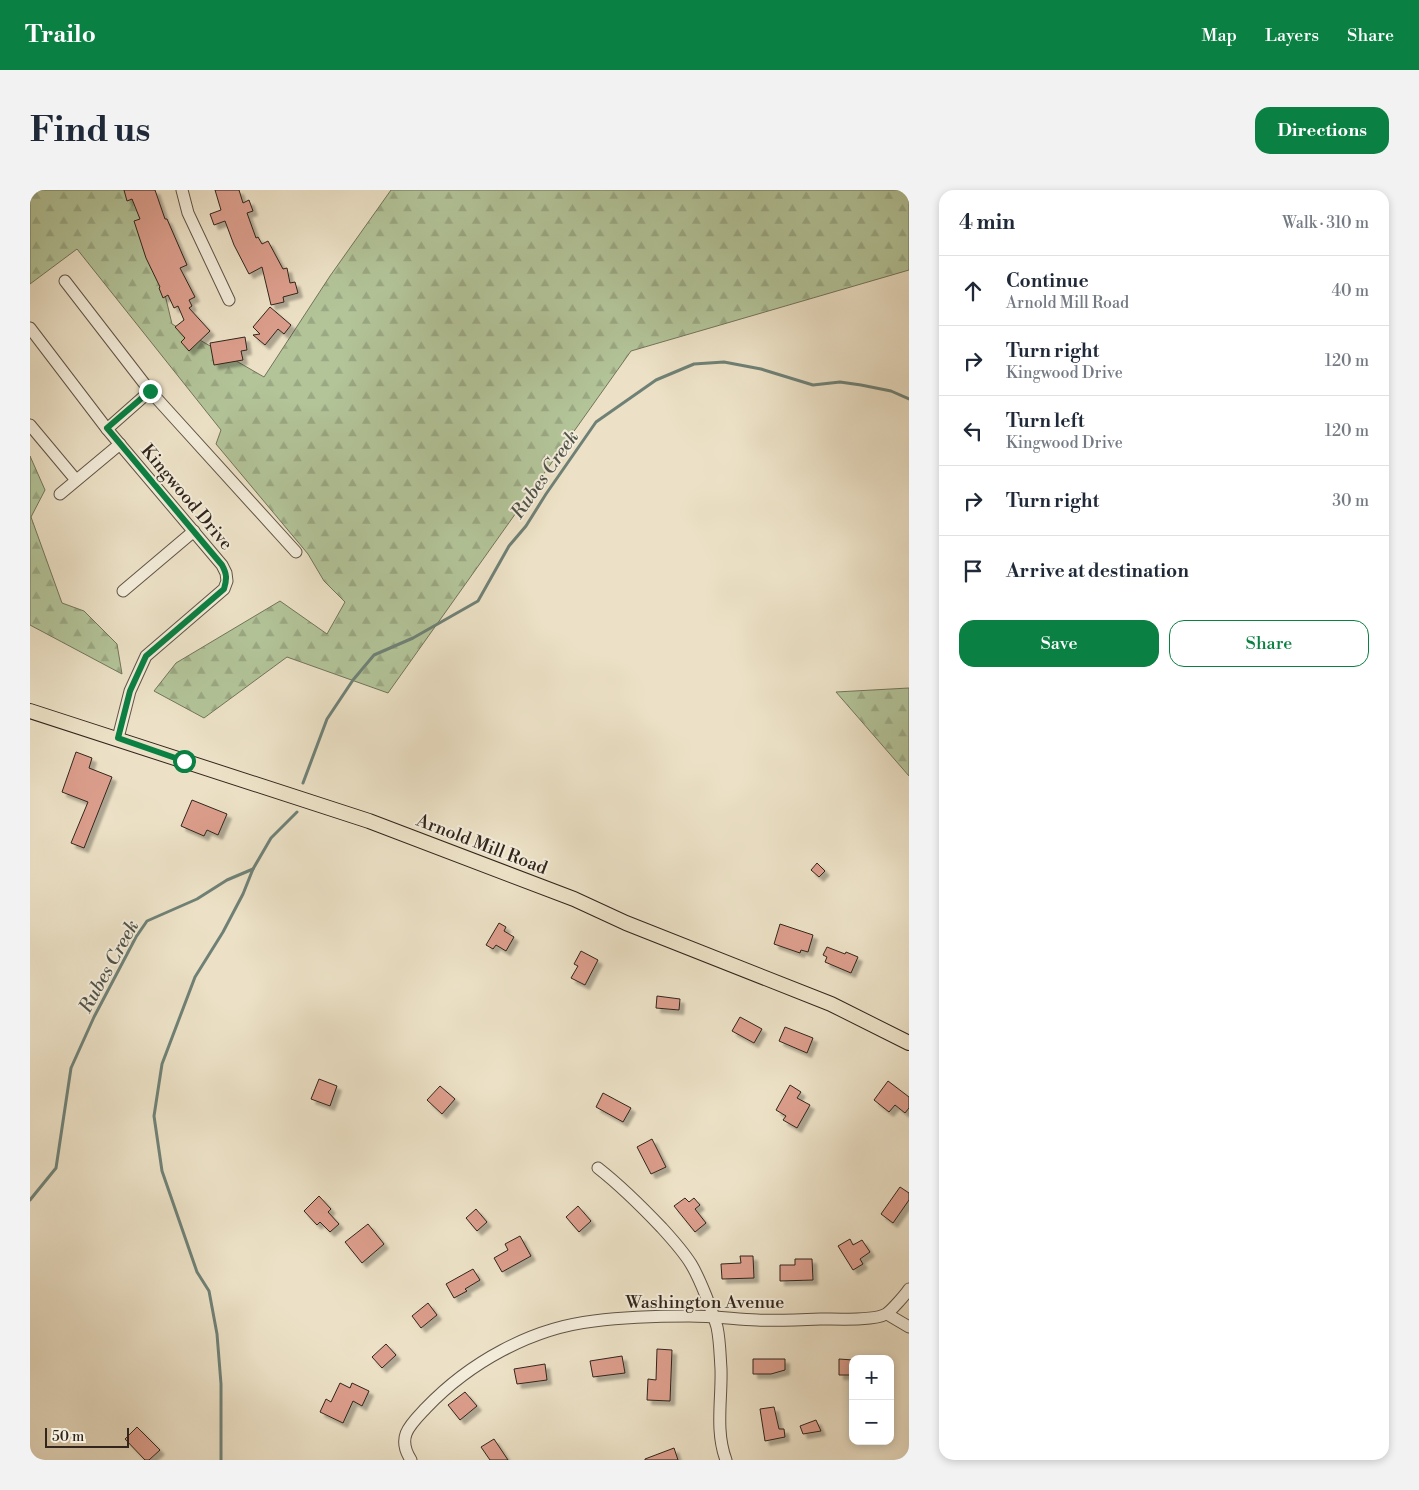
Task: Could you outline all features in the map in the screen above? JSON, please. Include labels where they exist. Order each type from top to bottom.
[{"type":"main road","name":"Arnold Mill Road","points":[[30,711],[369,821],[574,899],[626,923],[831,1004],[909,1043]]},
{"type":"street","points":[[182,190],[188,213],[229,300]]},
{"type":"street","points":[[66,281],[150,391],[296,552]]},
{"type":"street","name":"Kingwood Drive","points":[[30,328],[107,428],[222,565],[226,573],[227,581],[224,589],[146,656],[130,691],[118,738]]},
{"type":"street","points":[[107,428],[150,391]]},
{"type":"street","points":[[30,425],[76,480]]},
{"type":"street","points":[[60,494],[120,444]]},
{"type":"street","points":[[123,591],[194,531]]},
{"type":"street","points":[[598,1168],[612,1178],[675,1242],[690,1262],[698,1278],[717,1326],[722,1390],[721,1443],[726,1460]]},
{"type":"street","points":[[909,1289],[887,1314],[909,1327]]},
{"type":"street","name":"Washington Avenue","points":[[411,1460],[404,1447],[406,1431],[426,1408],[454,1382],[498,1353],[528,1338],[558,1328],[593,1321],[690,1316],[760,1320],[841,1319],[887,1314]]},
{"type":"green space","points":[[30,190],[140,190],[172,324],[264,377],[330,276],[391,190],[909,190],[909,270],[631,351],[388,693],[287,657],[204,718],[154,691],[176,663],[280,601],[327,634],[345,602],[324,581],[308,554],[216,444],[221,430],[77,249],[30,284]]},
{"type":"green space","points":[[30,456],[45,490],[31,517],[62,603],[84,611],[117,644],[122,674],[30,625]]},
{"type":"green space","points":[[909,688],[909,776],[836,692]]},
{"type":"building","points":[[124,190],[155,190],[165,219],[167,219],[187,265],[180,268],[195,297],[189,300],[192,306],[189,308],[210,331],[189,351],[181,342],[185,338],[175,327],[184,320],[178,306],[174,308],[168,295],[163,298],[160,287],[146,258],[134,221],[140,219],[132,199],[127,201]]},
{"type":"building","points":[[215,190],[239,190],[243,203],[249,200],[253,211],[247,213],[256,238],[258,237],[262,244],[268,241],[283,269],[287,268],[290,283],[295,282],[298,293],[283,297],[284,302],[271,305],[262,267],[249,274],[234,245],[225,221],[214,225],[210,214],[221,210]]},
{"type":"building","points":[[270,307],[291,325],[284,334],[278,329],[265,345],[253,335],[260,334],[253,327]]},
{"type":"building","points":[[245,337],[247,350],[241,351],[243,360],[214,365],[210,343]]},
{"type":"building","points":[[76,752],[92,758],[89,768],[112,777],[84,848],[71,843],[88,802],[62,792]]},
{"type":"building","points":[[192,800],[227,814],[218,835],[207,830],[204,836],[181,826]]},
{"type":"building","points":[[817,863],[825,871],[819,877],[811,870]]},
{"type":"building","points":[[499,923],[506,927],[504,931],[514,937],[506,951],[496,945],[493,949],[486,945]]},
{"type":"building","points":[[780,924],[813,935],[808,952],[801,950],[800,953],[774,944]]},
{"type":"building","points":[[827,947],[858,957],[851,973],[825,962],[827,957],[823,955]]},
{"type":"building","points":[[581,951],[598,960],[585,985],[571,978],[578,966],[574,964]]},
{"type":"building","points":[[657,996],[680,999],[679,1010],[656,1008]]},
{"type":"building","points":[[740,1017],[762,1029],[754,1043],[732,1031]]},
{"type":"building","points":[[785,1027],[813,1038],[807,1053],[779,1041]]},
{"type":"building","points":[[319,1079],[337,1086],[330,1106],[311,1099]]},
{"type":"building","points":[[888,1081],[909,1097],[909,1108],[905,1113],[895,1105],[889,1112],[874,1100]]},
{"type":"building","points":[[790,1085],[801,1092],[797,1098],[810,1105],[797,1128],[783,1120],[786,1116],[776,1110]]},
{"type":"building","points":[[440,1086],[455,1099],[442,1114],[427,1100]]},
{"type":"building","points":[[603,1093],[631,1108],[623,1122],[596,1107]]},
{"type":"building","points":[[652,1139],[666,1167],[651,1174],[637,1147]]},
{"type":"building","points":[[900,1187],[909,1193],[909,1200],[893,1223],[881,1214]]},
{"type":"building","points":[[319,1196],[331,1209],[328,1212],[339,1224],[330,1232],[320,1222],[317,1225],[304,1211]]},
{"type":"building","points":[[685,1198],[689,1202],[694,1198],[700,1205],[695,1209],[706,1223],[695,1232],[674,1206]]},
{"type":"building","points":[[578,1206],[591,1221],[579,1232],[566,1217]]},
{"type":"building","points":[[476,1209],[487,1222],[477,1231],[466,1218]]},
{"type":"building","points":[[368,1224],[384,1244],[362,1263],[345,1242]]},
{"type":"building","points":[[520,1236],[531,1256],[502,1272],[494,1258],[508,1250],[505,1244]]},
{"type":"building","points":[[850,1239],[853,1245],[862,1240],[870,1252],[860,1259],[863,1264],[853,1270],[838,1246]]},
{"type":"building","points":[[740,1256],[753,1256],[754,1278],[722,1279],[721,1264],[741,1263]]},
{"type":"building","points":[[795,1259],[812,1259],[813,1280],[780,1281],[780,1265],[795,1265]]},
{"type":"building","points":[[473,1269],[480,1280],[465,1289],[467,1291],[454,1298],[446,1284]]},
{"type":"building","points":[[428,1303],[437,1315],[421,1328],[412,1316]]},
{"type":"building","points":[[386,1344],[396,1355],[382,1368],[372,1357]]},
{"type":"building","points":[[657,1349],[672,1350],[670,1401],[647,1400],[648,1379],[656,1380]]},
{"type":"building","points":[[622,1356],[625,1373],[593,1377],[590,1361]]},
{"type":"building","points":[[753,1359],[785,1359],[785,1370],[771,1374],[753,1374]]},
{"type":"building","points":[[839,1359],[849,1360],[849,1375],[839,1375]]},
{"type":"building","points":[[545,1364],[547,1380],[517,1384],[514,1369]]},
{"type":"building","points":[[340,1383],[350,1388],[352,1383],[369,1391],[362,1406],[353,1401],[343,1423],[320,1412],[326,1399],[331,1402]]},
{"type":"building","points":[[465,1392],[477,1406],[460,1420],[448,1405]]},
{"type":"building","points":[[774,1407],[779,1429],[784,1429],[785,1437],[765,1441],[760,1409]]},
{"type":"building","points":[[816,1420],[821,1431],[803,1434],[800,1426]]},
{"type":"building","points":[[137,1427],[160,1450],[149,1460],[145,1460],[125,1439]]},
{"type":"building","points":[[494,1439],[508,1460],[490,1460],[481,1447]]},
{"type":"building","points":[[674,1448],[678,1460],[645,1460],[645,1459]]},
{"type":"waterway","name":"Rubes Creek","points":[[303,783],[327,719],[353,680],[374,655],[413,638],[478,601],[509,546],[526,526],[596,422],[656,380],[694,364],[724,362],[761,369],[813,385],[840,382],[861,385],[891,391],[909,399]]},
{"type":"waterway","points":[[221,1460],[221,1384],[217,1334],[209,1291],[197,1272],[162,1171],[154,1116],[162,1064],[195,977],[223,932],[243,894],[253,869],[271,838],[297,812]]},
{"type":"waterway","name":"Rubes Creek","points":[[30,1200],[56,1168],[71,1068],[94,1017],[136,937],[147,921],[197,899],[227,880],[253,869]]},
{"type":"route","points":[[150,391],[107,428],[222,565],[227,581],[224,589],[146,656],[130,691],[118,738],[184,761]]}]
